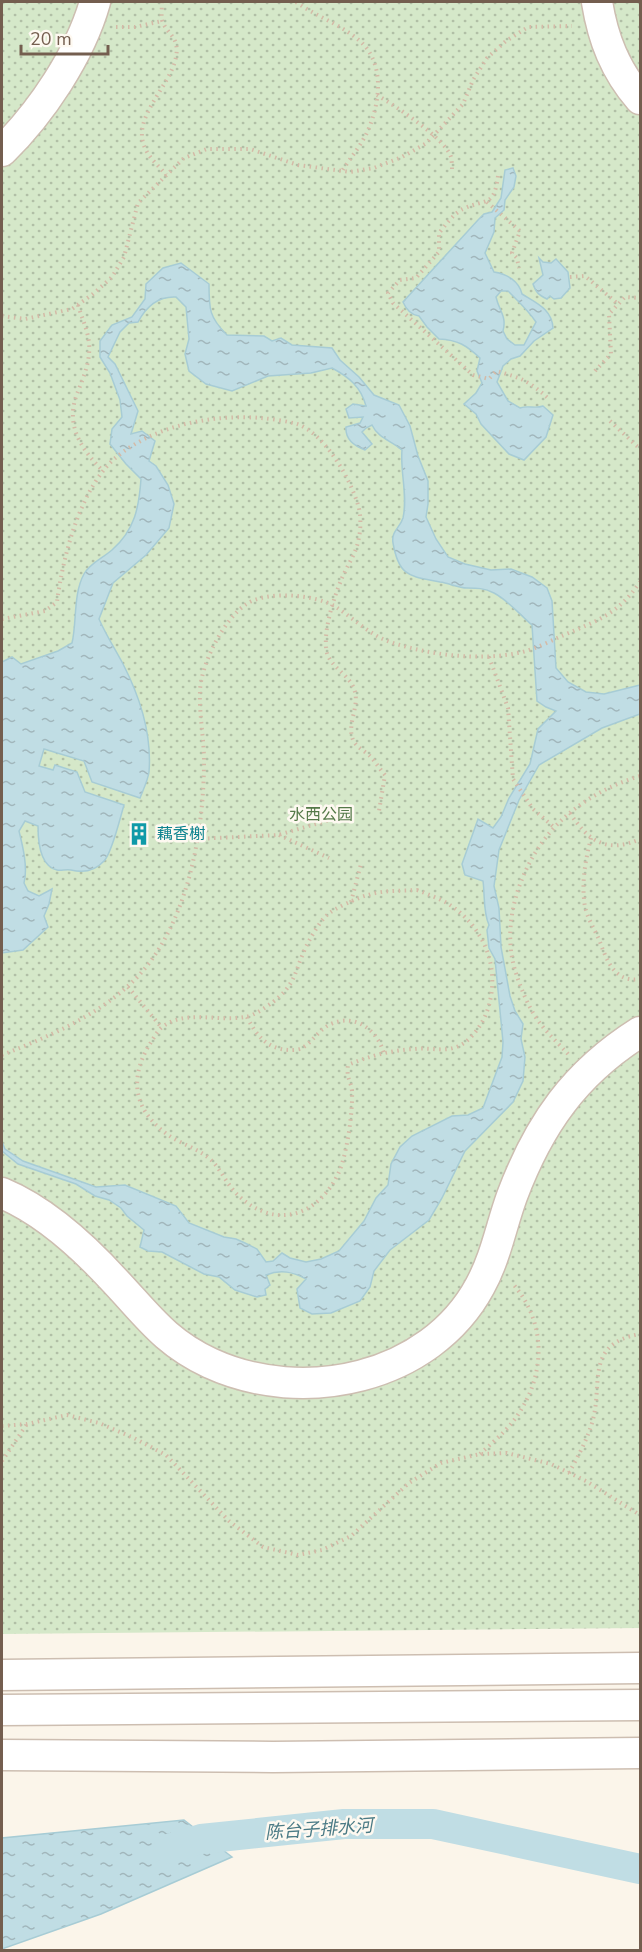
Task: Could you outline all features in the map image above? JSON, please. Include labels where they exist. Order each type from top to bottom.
[{"type":"street","points":[[597,2],[602,31],[614,62],[640,99]]},
{"type":"street","points":[[2,151],[40,107],[64,69],[91,12]]},
{"type":"street","points":[[2,1193],[37,1212],[73,1239],[167,1337],[211,1363],[244,1376],[270,1381],[327,1382],[365,1375],[397,1363],[424,1349],[452,1324],[480,1287],[512,1197],[545,1126],[585,1074],[640,1032]]},
{"type":"street","points":[[2,1675],[640,1668]]},
{"type":"street","points":[[2,1710],[640,1705]]},
{"type":"street","points":[[2,1723],[640,1720]]},
{"type":"street","points":[[2,1755],[273,1757],[640,1753]]},
{"type":"path","points":[[162,2],[162,21],[175,39],[177,56],[170,76],[145,114],[141,130],[145,149],[166,175]]},
{"type":"path","points":[[296,2],[341,28],[363,45],[376,65],[379,88],[369,129],[342,171]]},
{"type":"path","points":[[91,12],[105,27],[135,27],[162,21]]},
{"type":"path","points":[[2,316],[25,319],[72,309],[112,277],[124,257],[138,203],[184,158],[207,149],[250,149],[298,165],[350,172],[374,168],[402,157],[425,144],[463,104],[473,80],[487,58],[506,41],[528,27],[574,26],[602,31]]},
{"type":"path","points":[[377,95],[408,115],[443,145],[451,157],[452,172]]},
{"type":"path","points":[[498,176],[496,192],[487,201],[461,209],[439,233],[439,252],[416,278],[400,280],[388,293],[393,303],[473,375],[489,379],[496,371],[504,373],[528,381],[549,399]]},
{"type":"path","points":[[487,201],[520,231],[512,253],[518,258],[519,268]]},
{"type":"path","points":[[570,277],[585,276],[618,304]]},
{"type":"path","points":[[595,371],[611,354],[609,314],[625,297],[640,298]]},
{"type":"path","points":[[78,305],[90,338],[89,356],[76,397],[72,422],[78,441],[103,471]]},
{"type":"path","points":[[2,619],[45,611],[57,602],[66,552],[78,515],[103,471],[131,446],[149,436],[207,421],[243,417],[298,425],[317,438],[334,457],[359,507],[359,536],[355,554],[342,578],[333,605],[326,635],[327,655],[354,687],[357,702],[351,727],[354,742],[371,758],[384,775],[379,811]]},
{"type":"path","points":[[610,421],[640,449]]},
{"type":"path","points":[[2,1055],[95,1011],[128,987],[148,966],[168,935],[190,874],[202,794],[204,762],[200,691],[203,668],[230,619],[246,604],[270,596],[292,595],[311,598],[333,605],[388,641],[456,655],[489,657],[520,653],[601,620],[627,601],[640,582]]},
{"type":"path","points":[[489,657],[508,708],[513,780],[533,809],[555,828]]},
{"type":"path","points":[[585,1074],[542,1026],[524,995],[514,968],[511,947],[510,928],[514,897],[536,853],[570,813],[598,793],[640,776]]},
{"type":"path","points":[[570,813],[582,832],[591,838],[612,845],[630,844],[640,839]]},
{"type":"path","points":[[196,839],[278,835],[333,819]]},
{"type":"path","points":[[278,835],[329,858]]},
{"type":"path","points":[[591,838],[584,881],[586,913],[610,967],[618,974],[640,979]]},
{"type":"path","points":[[351,903],[361,864]]},
{"type":"path","points":[[417,890],[447,904],[467,920],[482,937],[490,957],[494,985],[488,1010],[478,1029],[464,1043],[445,1051],[417,1048],[384,1053],[348,1065],[346,1075],[352,1089],[349,1130],[340,1171],[320,1201],[301,1212],[282,1216],[261,1210],[242,1199],[226,1183],[216,1165],[202,1152],[165,1133],[151,1121],[141,1103],[137,1071],[145,1053],[162,1028],[175,1021],[196,1017],[247,1017],[273,1001],[294,980],[305,948],[327,914],[351,903],[368,895],[417,890]]},
{"type":"path","points":[[128,987],[162,1028]]},
{"type":"path","points":[[247,1017],[254,1031],[263,1041],[287,1050],[301,1049],[329,1024],[340,1021],[358,1023],[375,1033],[384,1053]]},
{"type":"path","points":[[480,1454],[518,1415],[536,1378],[540,1358],[539,1340],[531,1309],[509,1280],[490,1264]]},
{"type":"path","points":[[569,1473],[591,1426],[595,1409],[597,1379],[603,1356],[611,1346],[623,1338],[640,1334]]},
{"type":"path","points":[[2,1426],[27,1424],[67,1415],[99,1423],[134,1438],[166,1455],[229,1521],[263,1547],[298,1555],[322,1550],[351,1536],[409,1483],[441,1463],[480,1454],[507,1453],[551,1464],[612,1496],[640,1515]]},
{"type":"path","points":[[2,1461],[27,1424]]},
{"type":"green space","name":"水西公园","points":[[2,2],[640,2],[640,1628],[2,1634]]},
{"type":"water","points":[[513,168],[516,176],[514,187],[505,200],[504,210],[495,218],[494,232],[485,253],[494,272],[512,279],[522,294],[546,311],[553,328],[534,341],[520,356],[511,359],[503,366],[497,382],[508,401],[520,408],[543,406],[553,415],[546,437],[524,460],[509,454],[481,424],[476,414],[464,404],[476,393],[482,383],[477,371],[480,358],[461,344],[439,339],[419,316],[409,311],[403,302],[478,220],[484,214],[492,212],[501,198],[505,170]],"holes":[[[501,291],[508,291],[536,322],[524,345],[515,345],[507,339],[503,331],[503,317],[496,297]]]},
{"type":"water","points":[[539,258],[543,262],[551,263],[556,259],[568,272],[570,288],[561,298],[554,299],[550,296],[547,299],[535,290],[533,284],[543,275]]},
{"type":"water","points":[[181,263],[209,284],[209,300],[213,318],[227,335],[264,336],[272,341],[281,338],[292,345],[332,348],[340,360],[374,395],[399,405],[410,426],[428,481],[426,517],[436,539],[448,557],[491,570],[511,569],[532,577],[547,588],[552,601],[556,668],[568,682],[586,692],[604,694],[640,685],[640,714],[602,728],[539,765],[519,800],[499,850],[494,886],[499,908],[501,947],[510,996],[523,1024],[521,1039],[525,1057],[523,1081],[513,1102],[465,1151],[429,1220],[390,1250],[374,1271],[370,1287],[360,1301],[331,1313],[312,1314],[300,1308],[297,1289],[306,1279],[296,1275],[282,1272],[266,1275],[270,1285],[265,1289],[266,1295],[257,1297],[235,1290],[219,1277],[204,1274],[162,1252],[148,1251],[140,1247],[144,1230],[121,1208],[76,1184],[18,1164],[2,1151],[2,1142],[5,1149],[23,1161],[96,1187],[125,1185],[176,1206],[189,1223],[224,1237],[236,1239],[257,1249],[266,1262],[273,1261],[282,1253],[290,1258],[306,1262],[321,1259],[339,1251],[364,1221],[376,1198],[388,1185],[391,1164],[400,1147],[412,1136],[452,1116],[468,1115],[483,1108],[502,1057],[503,1042],[495,959],[489,948],[487,930],[489,925],[485,909],[483,881],[465,875],[462,864],[478,819],[493,828],[501,817],[509,798],[530,764],[538,729],[556,711],[537,701],[532,625],[494,593],[484,589],[460,587],[414,576],[403,569],[399,563],[393,539],[394,532],[403,518],[404,510],[402,450],[381,436],[372,425],[362,432],[372,444],[365,450],[349,438],[346,427],[360,423],[363,417],[349,418],[346,409],[353,404],[366,406],[354,383],[332,368],[311,373],[268,376],[232,391],[206,384],[189,371],[185,354],[189,339],[186,307],[176,297],[164,298],[149,307],[138,322],[129,323],[120,332],[108,357],[115,364],[138,411],[131,434],[142,431],[155,441],[149,461],[156,466],[168,485],[174,504],[169,528],[146,555],[113,583],[99,619],[123,664],[144,716],[149,744],[148,775],[140,798],[92,782],[84,761],[44,749],[39,766],[53,770],[55,765],[77,772],[85,792],[124,805],[107,857],[100,865],[88,871],[51,868],[41,852],[38,826],[25,821],[19,831],[25,864],[24,883],[28,891],[39,896],[52,889],[44,916],[48,927],[23,950],[2,953],[2,662],[12,657],[21,664],[58,651],[72,643],[78,590],[84,574],[120,542],[131,526],[139,499],[141,479],[110,444],[112,429],[122,417],[120,400],[110,373],[100,357],[100,341],[112,325],[132,317],[145,299],[146,284],[163,268]]},
{"type":"water","points":[[184,1820],[232,1857],[101,1914],[2,1949],[2,1838]]},
{"type":"waterway","name":"陈台子排水河","points":[[168,1849],[201,1839],[344,1824],[433,1824],[640,1869]]},
{"type":"place","name":"藕香榭","points":[[139,834]]}]
